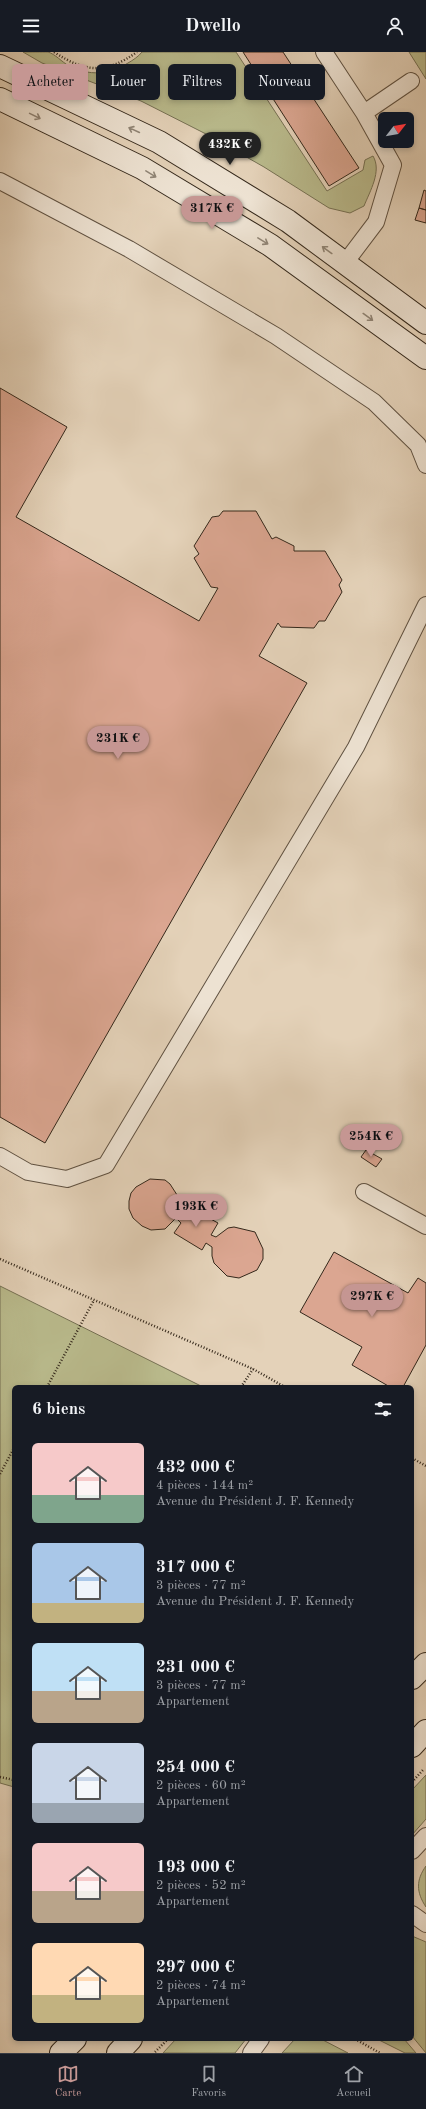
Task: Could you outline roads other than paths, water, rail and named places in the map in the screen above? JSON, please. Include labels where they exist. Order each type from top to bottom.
[{"type":"main road","points":[[0,66],[159,142],[288,221],[426,323]]},
{"type":"main road","points":[[0,99],[142,168],[270,245],[426,358]]},
{"type":"main road","points":[[414,1676],[426,1664]]},
{"type":"main road","points":[[414,1744],[426,1731]]},
{"type":"main road","points":[[118,2053],[129,2041]]},
{"type":"lane","points":[[329,54],[393,165],[376,222],[345,263]]},
{"type":"lane","points":[[364,113],[412,81]]},
{"type":"lane","points":[[0,181],[129,249],[276,336],[374,402],[418,445],[426,465]]},
{"type":"lane","points":[[0,1156],[28,1172],[67,1179],[106,1165],[356,747],[426,604]]},
{"type":"lane","points":[[364,1192],[426,1226]]},
{"type":"lane","points":[[414,1849],[426,1836]]},
{"type":"lane","points":[[414,1915],[426,1924]]},
{"type":"lane","points":[[251,2053],[260,2041]]}]
